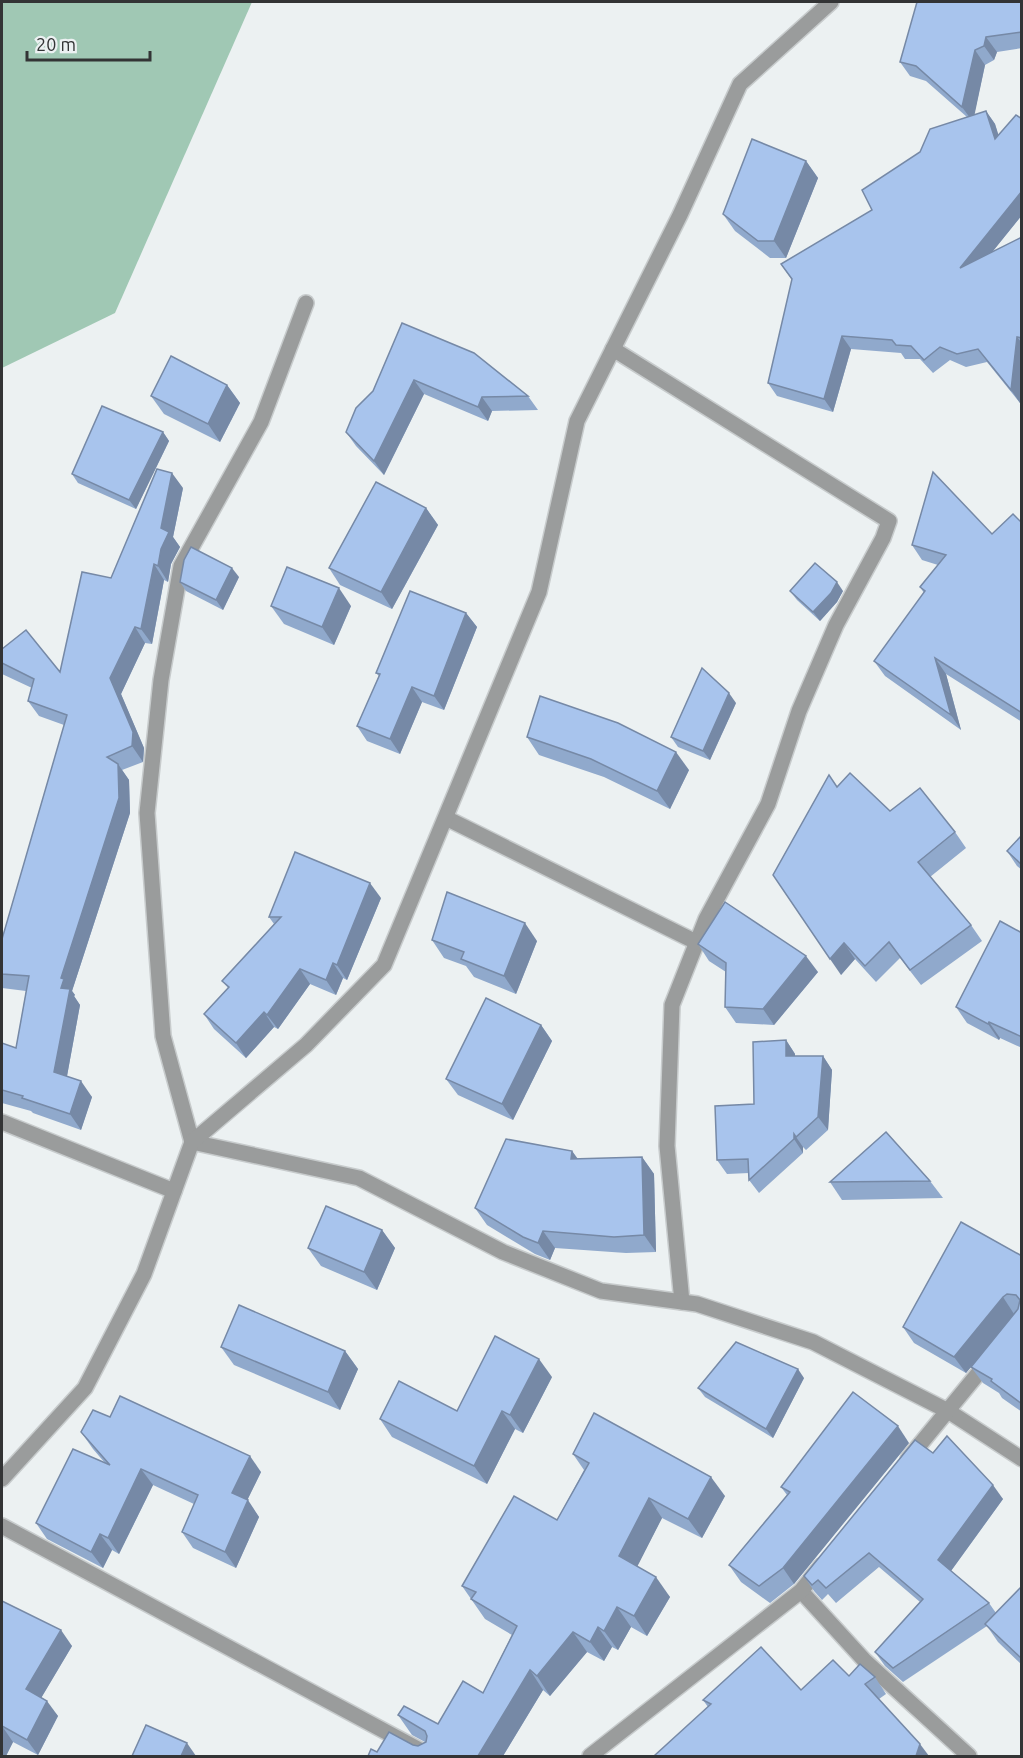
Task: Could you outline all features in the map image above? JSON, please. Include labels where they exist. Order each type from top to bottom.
[{"type":"street","points":[[2,1479],[85,1388],[144,1274],[192,1142],[306,1044],[384,965],[539,592],[577,421],[680,216],[740,84],[831,2]]},
{"type":"street","points":[[192,1142],[163,1036],[147,813],[161,680],[181,566],[261,422],[306,303]]},
{"type":"street","points":[[613,349],[889,521],[884,537],[836,626],[800,711],[768,804],[706,919],[672,1005],[667,1146],[682,1302]]},
{"type":"street","points":[[446,818],[696,942]]},
{"type":"street","points":[[2,1122],[174,1191]]},
{"type":"street","points":[[192,1142],[359,1178],[503,1252],[601,1291],[698,1304],[813,1342],[948,1411],[1022,1459]]},
{"type":"street","points":[[896,1474],[999,1347]]},
{"type":"street","points":[[2,1526],[431,1756]]},
{"type":"street","points":[[590,1756],[801,1591],[831,1555]]},
{"type":"street","points":[[801,1591],[865,1661],[969,1756]]},
{"type":"green space","points":[[2,2],[252,2],[115,313],[2,368]]},
{"type":"building","points":[[917,2],[1022,2],[1022,32],[986,37],[984,46],[975,50],[962,107],[916,66],[900,62]]},
{"type":"building","points":[[986,111],[995,139],[1016,115],[1022,119],[1022,191],[960,268],[1022,237],[1022,338],[1017,337],[1011,390],[978,349],[957,354],[940,347],[924,360],[911,346],[896,345],[892,340],[842,336],[824,399],[768,383],[792,279],[781,264],[872,210],[862,190],[920,152],[930,129]]},
{"type":"building","points":[[752,139],[806,161],[774,241],[758,241],[723,214]]},
{"type":"building","points":[[402,323],[474,353],[528,396],[482,397],[478,407],[414,380],[374,461],[346,432],[356,408],[373,391]]},
{"type":"building","points":[[171,356],[227,385],[208,424],[151,396]]},
{"type":"building","points":[[102,406],[163,432],[129,500],[72,474]]},
{"type":"building","points":[[157,469],[172,473],[161,528],[169,532],[161,549],[158,566],[154,564],[141,629],[135,627],[110,678],[133,732],[132,746],[107,757],[118,764],[119,798],[61,978],[64,979],[61,988],[70,989],[54,1072],[81,1081],[70,1114],[2,1090],[2,1043],[16,1048],[29,976],[2,974],[2,939],[67,715],[28,701],[34,679],[2,663],[2,649],[26,630],[60,672],[82,572],[111,578]]},
{"type":"building","points":[[933,472],[992,534],[1013,514],[1022,523],[1022,713],[935,658],[951,715],[874,661],[925,591],[920,587],[946,555],[912,545]]},
{"type":"building","points":[[376,482],[426,508],[381,592],[329,568]]},
{"type":"building","points":[[191,547],[232,568],[216,600],[180,582],[184,560]]},
{"type":"building","points":[[815,563],[837,582],[831,593],[813,612],[790,591]]},
{"type":"building","points":[[287,567],[339,588],[322,627],[271,606]]},
{"type":"building","points":[[410,591],[466,613],[434,696],[412,687],[390,739],[357,726],[380,674],[376,673]]},
{"type":"building","points":[[702,668],[729,693],[703,751],[671,737]]},
{"type":"building","points":[[540,696],[618,723],[676,752],[657,791],[591,759],[527,737]]},
{"type":"building","points":[[850,773],[890,811],[920,788],[955,832],[918,862],[971,925],[910,970],[889,942],[865,966],[844,943],[830,959],[773,875],[829,775],[837,787]]},
{"type":"building","points":[[1022,835],[1022,865],[1007,851]]},
{"type":"building","points":[[295,852],[370,883],[337,965],[333,963],[326,980],[300,969],[267,1015],[264,1012],[236,1043],[204,1014],[229,987],[222,981],[281,917],[269,917]]},
{"type":"building","points":[[447,892],[525,923],[504,976],[461,959],[464,952],[432,940]]},
{"type":"building","points":[[725,902],[806,956],[763,1009],[725,1007],[726,963],[698,944]]},
{"type":"building","points":[[1000,921],[1022,933],[1022,1037],[989,1022],[988,1024],[956,1007]]},
{"type":"building","points":[[486,998],[541,1025],[502,1104],[446,1079]]},
{"type":"building","points":[[786,1040],[786,1056],[823,1056],[818,1117],[796,1137],[794,1134],[794,1139],[749,1180],[748,1159],[717,1160],[715,1106],[754,1104],[753,1042]]},
{"type":"building","points":[[886,1132],[930,1181],[830,1182]]},
{"type":"building","points":[[506,1139],[572,1151],[571,1159],[642,1157],[644,1235],[614,1237],[543,1231],[538,1243],[523,1237],[475,1208]]},
{"type":"building","points":[[326,1206],[382,1230],[364,1272],[308,1248]]},
{"type":"building","points":[[961,1222],[1022,1256],[1022,1404],[991,1381],[992,1379],[971,1367],[1018,1309],[1020,1300],[1016,1295],[1007,1294],[1003,1297],[954,1357],[903,1327]]},
{"type":"building","points":[[239,1305],[345,1351],[328,1392],[221,1347]]},
{"type":"building","points":[[495,1336],[539,1359],[510,1415],[502,1411],[474,1466],[380,1419],[399,1381],[457,1411]]},
{"type":"building","points":[[736,1342],[798,1369],[766,1429],[698,1388]]},
{"type":"building","points":[[853,1392],[898,1426],[783,1568],[759,1586],[729,1565],[790,1492],[781,1487]]},
{"type":"building","points":[[120,1396],[250,1456],[232,1493],[248,1500],[225,1552],[182,1532],[198,1495],[141,1469],[108,1538],[100,1534],[91,1552],[36,1523],[73,1449],[110,1465],[81,1432],[93,1410],[110,1417]]},
{"type":"building","points":[[594,1413],[711,1477],[688,1519],[649,1498],[619,1556],[656,1577],[634,1616],[617,1607],[604,1631],[598,1627],[590,1642],[573,1632],[537,1676],[530,1670],[478,1756],[368,1756],[371,1749],[377,1752],[389,1732],[413,1745],[418,1746],[426,1742],[425,1731],[398,1715],[404,1706],[438,1724],[463,1681],[483,1693],[517,1626],[471,1599],[476,1592],[462,1586],[514,1496],[557,1520],[589,1463],[573,1454]]},
{"type":"building","points":[[947,1436],[993,1485],[938,1560],[989,1603],[893,1668],[875,1652],[923,1599],[869,1553],[826,1588],[818,1580],[812,1585],[804,1576],[915,1440],[933,1453]]},
{"type":"building","points":[[1022,1586],[1022,1659],[985,1624]]},
{"type":"building","points":[[2,1601],[61,1630],[26,1689],[47,1701],[27,1740],[2,1726]]},
{"type":"building","points":[[761,1647],[801,1690],[833,1660],[849,1676],[860,1664],[875,1677],[865,1684],[920,1744],[916,1756],[654,1756],[711,1704],[703,1700]]},
{"type":"building","points":[[146,1725],[187,1743],[181,1756],[132,1756]]}]
